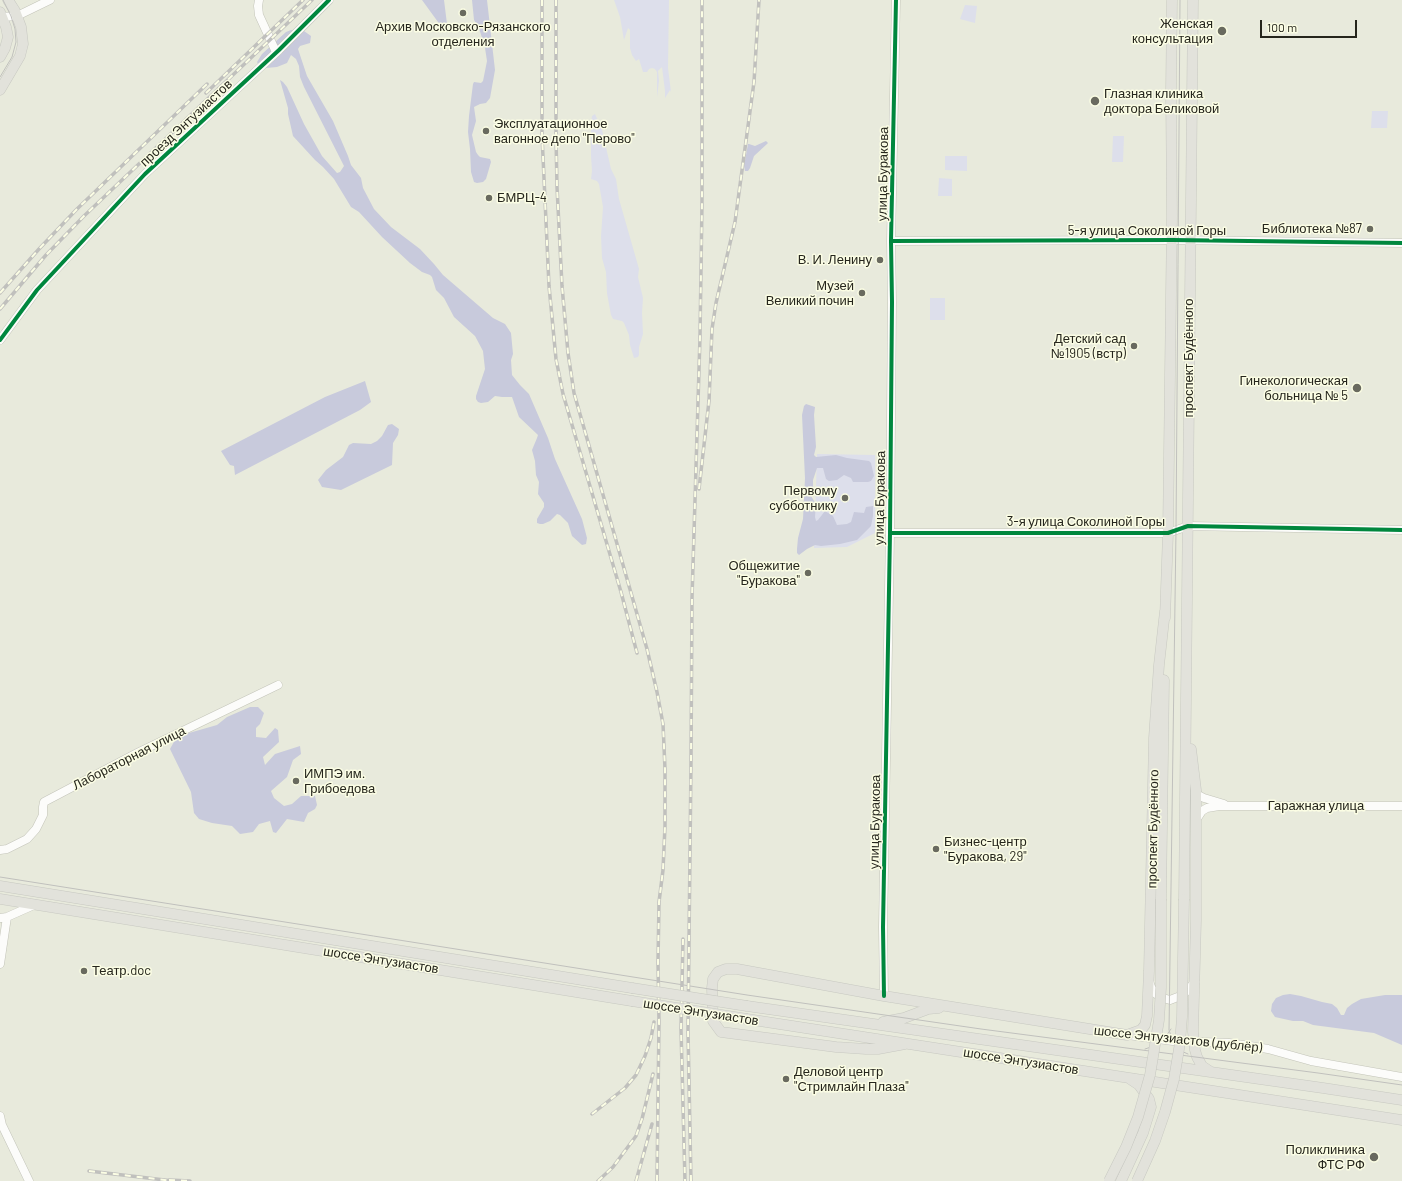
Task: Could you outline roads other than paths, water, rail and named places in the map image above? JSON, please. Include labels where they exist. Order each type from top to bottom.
[{"type":"main road","points":[[0,90],[20,56],[23,44],[21,14],[8,0]]},
{"type":"main road","name":"проспект Будённого","points":[[1109,1181],[1126,1147],[1138,1117],[1150,1075],[1159,1020],[1161,988],[1165,611],[1168,533],[1172,240],[1172,0]]},
{"type":"main road","name":"проспект Будённого","points":[[1137,1181],[1150,1154],[1165,1112],[1174,1079],[1179,1050],[1182,1016],[1184,899],[1190,771],[1186,716],[1193,0]]},
{"type":"main road","points":[[0,57],[5,48],[8,37],[1,15]]},
{"type":"main road","name":"проспект Будённого","points":[[1127,1035],[1141,1030],[1145,1025],[1147,1016],[1154,738],[1159,665],[1165,611]]},
{"type":"main road","name":"проспект Будённого","points":[[1190,771],[1196,790],[1194,1042],[1196,1057],[1202,1066],[1210,1072]]},
{"type":"main road","name":"шоссе Энтузиастов","points":[[0,886],[747,1006],[1402,1100]]},
{"type":"main road","name":"шоссе Энтузиастов","points":[[0,899],[632,1001],[1402,1120]]},
{"type":"main road","points":[[905,1044],[878,1049],[866,1049],[836,1047],[721,1032],[713,1021],[713,979],[718,972],[726,969],[737,969],[953,1007]]},
{"type":"main road","points":[[865,1023],[888,1022],[928,1009],[953,1007]]},
{"type":"main road","name":"шоссе Энтузиастов (дублёр)","points":[[953,1007],[1127,1035]]},
{"type":"main road","points":[[1122,1181],[1143,1133],[1151,1107],[1149,1099],[1139,1085],[1129,1077]]},
{"type":"main road","points":[[1362,1113],[1402,1126]]},
{"type":"street","points":[[1,15],[21,14],[50,0]]},
{"type":"street","points":[[259,0],[259,15],[276,52]]},
{"type":"street","name":"проезд Энтузиастов","points":[[0,340],[37,290],[145,174],[276,52],[329,0]]},
{"type":"street","name":"улица Буракова","points":[[884,996],[883,919],[890,532],[892,302],[891,241],[896,0]]},
{"type":"street","name":"5-я улица Соколиной Горы","points":[[891,241],[1190,240],[1402,243]]},
{"type":"street","name":"3-я улица Соколиной Горы","points":[[890,532],[1168,533],[1188,526],[1402,530]]},
{"type":"street","name":"Лабораторная улица","points":[[0,850],[7,849],[27,839],[36,829],[43,815],[44,802],[139,752],[278,685]]},
{"type":"street","name":"Гаражная улица","points":[[1196,790],[1198,794],[1208,800],[1231,805]]},
{"type":"street","name":"Гаражная улица","points":[[1196,820],[1202,811],[1208,808],[1231,805],[1402,806]]},
{"type":"street","points":[[0,964],[3,917],[34,905]]},
{"type":"street","points":[[1149,980],[1151,987],[1156,994],[1170,1000],[1183,995],[1195,982]]},
{"type":"street","name":"шоссе Энтузиастов (дублёр)","points":[[1127,1035],[1173,1041],[1229,1043],[1250,1046],[1268,1049],[1311,1061],[1402,1077]]},
{"type":"street","points":[[0,1116],[2,1125],[29,1181]]},
{"type":"tram line","points":[[0,77],[12,57],[16,42],[15,29],[11,16],[3,0]]},
{"type":"tram line","points":[[1180,0],[1176,530],[1169,1030],[1176,1046],[1181,1051],[1188,1054]]},
{"type":"tram line","points":[[0,877],[747,995],[981,1029],[1402,1085]]},
{"type":"tram line","points":[[1145,1049],[1163,1040],[1171,1029]]},
{"type":"railway","points":[[206,93],[303,0]]},
{"type":"railway","points":[[0,309],[46,255],[84,216],[312,0]]},
{"type":"railway","points":[[542,0],[542,135],[549,286],[556,359],[563,394],[621,592],[637,653]]},
{"type":"railway","points":[[556,0],[557,187],[562,286],[568,353],[574,393],[647,649],[663,724],[665,826],[663,870],[659,902],[657,1181]]},
{"type":"railway","points":[[691,1181],[688,1031],[692,598],[700,337],[702,203],[702,0]]},
{"type":"railway","points":[[699,489],[709,401],[712,329],[716,303],[735,222],[754,82],[759,0]]},
{"type":"railway","points":[[0,293],[77,209],[207,84]]},
{"type":"railway","points":[[683,939],[681,1029],[685,1181]]},
{"type":"railway","points":[[592,1114],[625,1088],[636,1075],[645,1056],[654,1022]]},
{"type":"railway","points":[[598,1181],[613,1167],[636,1136],[642,1119],[653,1074]]},
{"type":"railway","points":[[636,1181],[652,1124]]},
{"type":"railway","points":[[89,1171],[173,1181]]},
{"type":"railway","points":[[169,1180],[190,1181]]},
{"type":"place","name":"Архив Московско-Рязанского отделения","points":[[463,13]]},
{"type":"place","name":"Женская консультация","points":[[1222,31]]},
{"type":"place","name":"Глазная клиника доктора Беликовой","points":[[1095,101]]},
{"type":"place","name":"Эксплуатационное вагонное депо \"Перово\"","points":[[486,131]]},
{"type":"place","name":"БМРЦ-4","points":[[489,198]]},
{"type":"place","name":"Библиотека №87","points":[[1370,229]]},
{"type":"place","name":"В. И. Ленину","points":[[880,260]]},
{"type":"place","name":"Музей Великий почин","points":[[862,293]]},
{"type":"place","name":"Детский сад №1905 (встр)","points":[[1134,346]]},
{"type":"place","name":"Гинекологическая больница № 5","points":[[1357,388]]},
{"type":"place","name":"Первому субботнику","points":[[845,498]]},
{"type":"place","name":"Общежитие \"Буракова\"","points":[[808,573]]},
{"type":"place","name":"ИМПЭ им. Грибоедова","points":[[296,781]]},
{"type":"place","name":"Бизнес-центр \"Буракова, 29\"","points":[[936,849]]},
{"type":"place","name":"Театр.doc","points":[[84,971]]},
{"type":"place","name":"Деловой центр \"Стримлайн Плаза\"","points":[[786,1079]]},
{"type":"place","name":"Поликлиника ФТС РФ","points":[[1374,1157]]}]
